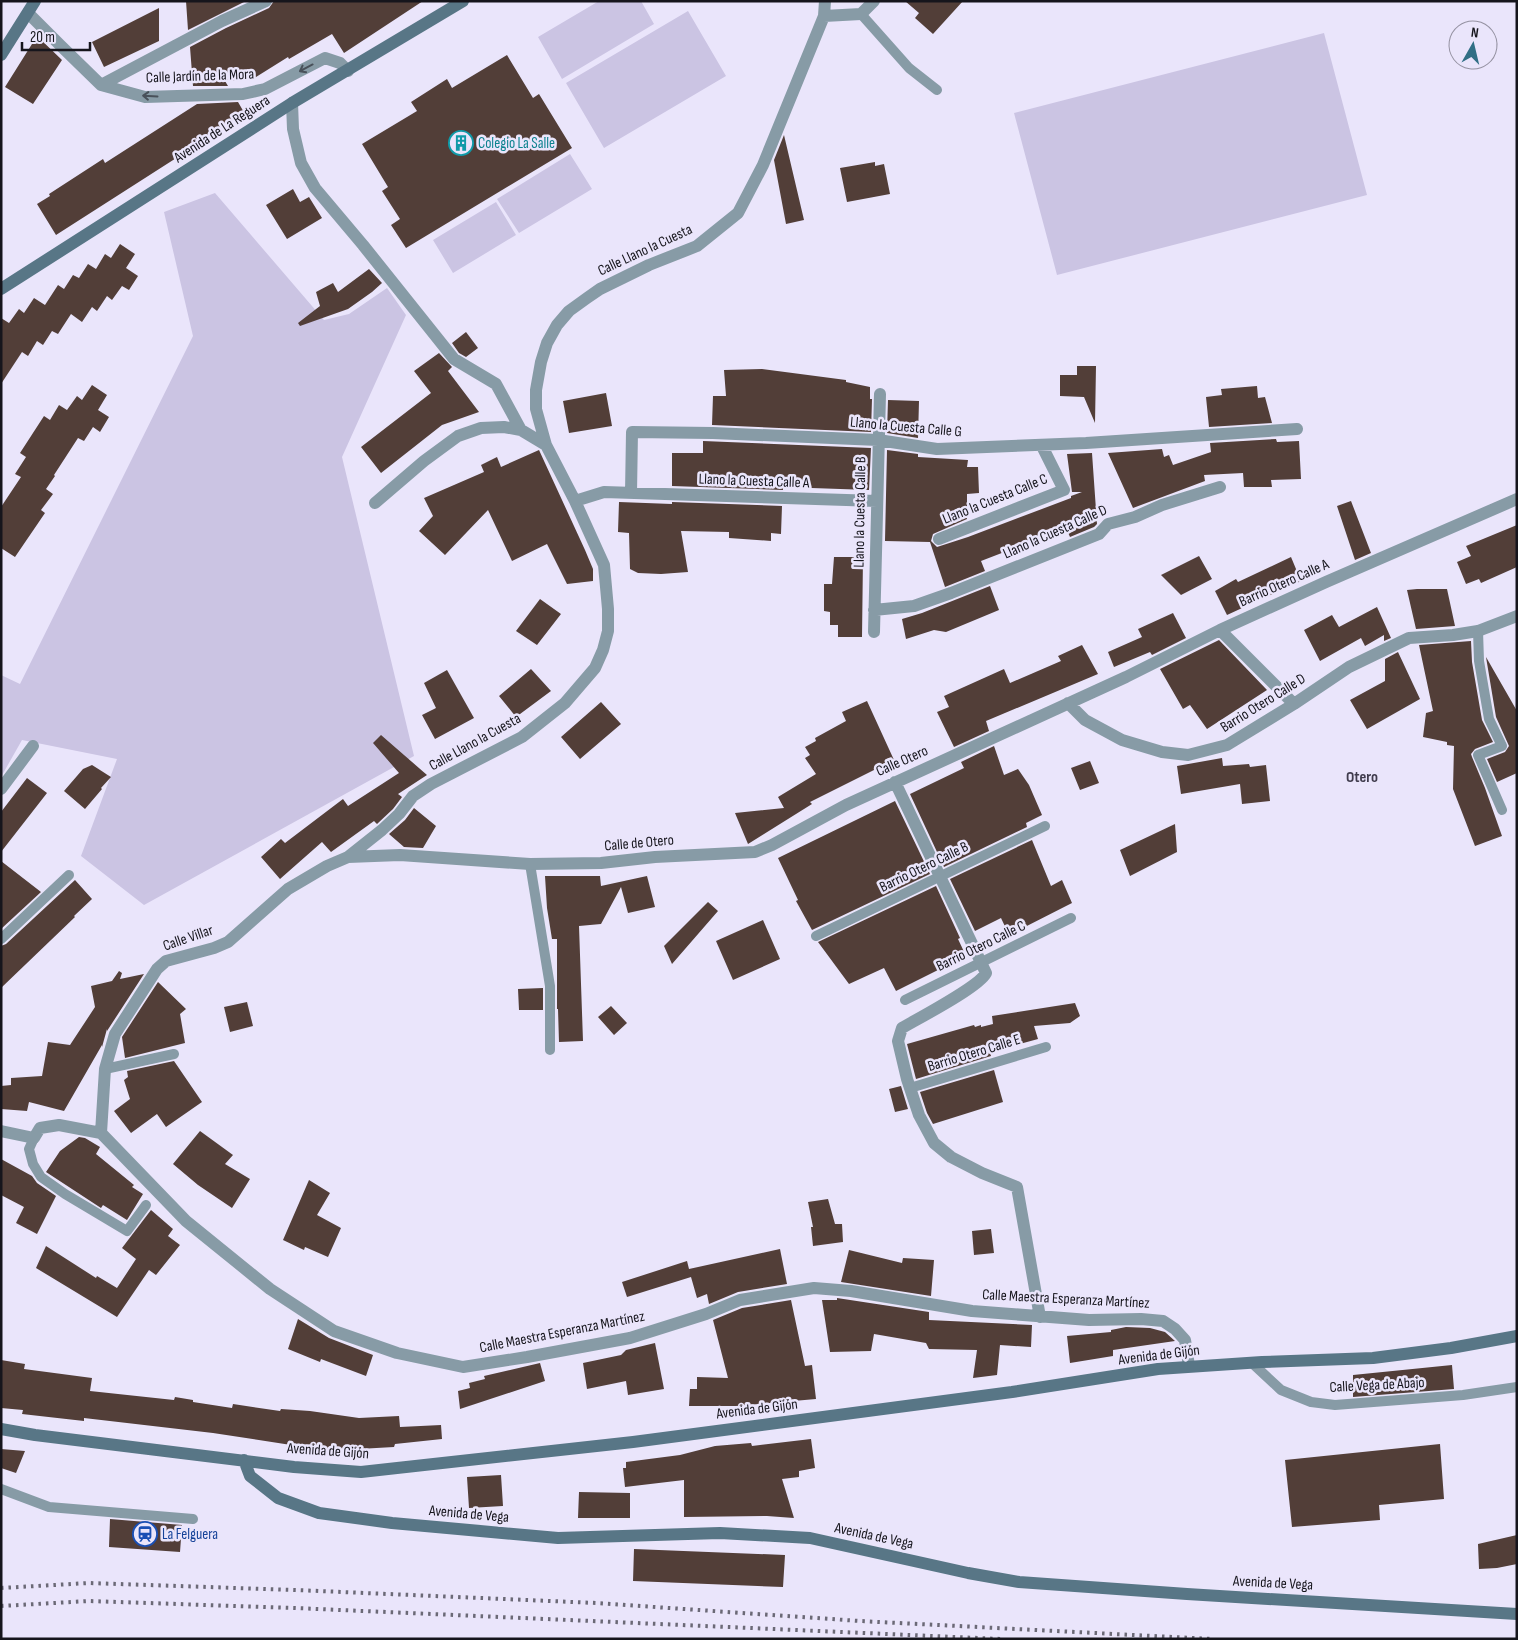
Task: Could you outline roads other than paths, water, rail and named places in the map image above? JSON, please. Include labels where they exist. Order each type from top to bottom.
[{"type":"street","points":[[1,55],[35,1]]},
{"type":"street","name":"Calle Jardín de la Mora","points":[[102,85],[222,21],[266,1]]},
{"type":"street","name":"Avenida de La Reguera","points":[[1,289],[292,103],[463,1]]},
{"type":"street","name":"Calle Llano la Cuesta","points":[[348,857],[382,830],[413,796],[522,737],[566,703],[595,668],[603,650],[608,631],[604,565],[575,501],[546,445],[536,409],[536,390],[547,343],[569,310],[600,290],[649,265],[697,246],[738,213],[763,165],[824,16],[825,1]]},
{"type":"street","points":[[824,16],[860,14],[874,1]]},
{"type":"street","name":"Calle Jardín de la Mora","points":[[28,13],[102,85],[145,97],[243,94],[265,90],[324,58],[340,62],[348,71]]},
{"type":"street","points":[[292,103],[293,129],[301,163],[315,188],[363,245],[454,360],[496,384],[521,430]]},
{"type":"street","name":"Llano la Cuesta Calle B","points":[[874,632],[880,394]]},
{"type":"street","points":[[375,502],[424,461],[458,436],[481,428],[504,427],[521,430],[546,445]]},
{"type":"street","name":"Llano la Cuesta Calle G","points":[[631,493],[632,432],[713,433],[878,440],[937,449],[1042,446],[1297,430]]},
{"type":"street","name":"Llano la Cuesta Calle C","points":[[939,539],[1064,490],[1042,446]]},
{"type":"street","name":"Llano la Cuesta Calle D","points":[[874,610],[914,606],[951,593],[1098,534],[1108,524],[1220,487]]},
{"type":"street","points":[[575,501],[604,492],[631,493]]},
{"type":"street","name":"Llano la Cuesta Calle A","points":[[631,493],[877,501]]},
{"type":"street","name":"Barrio Otero Calle A","points":[[1068,703],[1334,578],[1517,499]]},
{"type":"street","name":"Barrio Otero Calle D","points":[[1068,703],[1085,720],[1122,740],[1162,752],[1188,755],[1227,745],[1294,704],[1349,667],[1409,638],[1478,631],[1517,616]]},
{"type":"street","points":[[1220,630],[1294,704]]},
{"type":"street","name":"Calle Otero","points":[[751,853],[772,845],[846,805],[1068,703]]},
{"type":"street","points":[[1,788],[33,746]]},
{"type":"street","points":[[895,782],[986,973],[983,979],[902,1028],[898,1041],[910,1088],[919,1116],[934,1143],[951,1158],[1017,1187],[1040,1317]]},
{"type":"street","name":"Calle de Otero","points":[[348,857],[400,855],[530,864],[601,863],[655,857],[751,853]]},
{"type":"street","name":"Calle Villar","points":[[101,1134],[105,1069],[115,1034],[157,969],[166,961],[214,948],[228,942],[288,889],[327,866],[348,857]]},
{"type":"street","points":[[1,1131],[34,1138],[40,1128],[59,1125],[101,1134]]},
{"type":"street","name":"Calle Maestra Esperanza Martínez","points":[[101,1134],[186,1221],[270,1289],[334,1331],[397,1354],[463,1367],[630,1338],[706,1314],[740,1300],[814,1288],[869,1294],[972,1311],[1089,1320],[1141,1319],[1163,1321],[1175,1329],[1185,1340],[1190,1366]]},
{"type":"street","name":"Avenida de Gijón","points":[[1,1429],[34,1435],[303,1467],[361,1472],[633,1442],[1012,1392],[1158,1369],[1251,1362],[1373,1358],[1451,1348],[1517,1336]]},
{"type":"street","name":"Avenida de Vega","points":[[244,1460],[250,1476],[278,1498],[319,1513],[392,1523],[558,1538],[720,1533],[810,1538],[968,1573],[1019,1582],[1517,1614]]},
{"type":"lane","points":[[860,14],[909,68],[937,90]]},
{"type":"lane","points":[[1478,631],[1479,661],[1489,718],[1502,746],[1478,755],[1502,810]]},
{"type":"lane","name":"Barrio Otero Calle B","points":[[816,936],[1045,826]]},
{"type":"lane","points":[[530,864],[550,986],[550,1050]]},
{"type":"lane","points":[[1,940],[69,875]]},
{"type":"lane","name":"Barrio Otero Calle C","points":[[905,1000],[1071,918]]},
{"type":"lane","name":"Barrio Otero Calle E","points":[[910,1088],[1046,1047]]},
{"type":"lane","points":[[105,1069],[174,1054]]},
{"type":"lane","points":[[34,1138],[29,1149],[33,1164],[41,1177],[80,1203],[127,1231],[146,1205]]},
{"type":"lane","name":"Calle Vega de Abajo","points":[[1251,1362],[1281,1390],[1311,1402],[1335,1405],[1463,1395],[1517,1387]]},
{"type":"lane","points":[[1,1489],[50,1507],[193,1519]]},
{"type":"railway","points":[[1,1588],[89,1583],[296,1590],[596,1603],[860,1621],[1212,1639]]},
{"type":"railway","points":[[1,1606],[89,1601],[295,1608],[1001,1639]]},
{"type":"place","name":"Colegio La Salle","points":[[461,143]]},
{"type":"place","name":"La Felguera","points":[[145,1534]]},
{"type":"district","name":"Otero","points":[[1362,777]]}]
